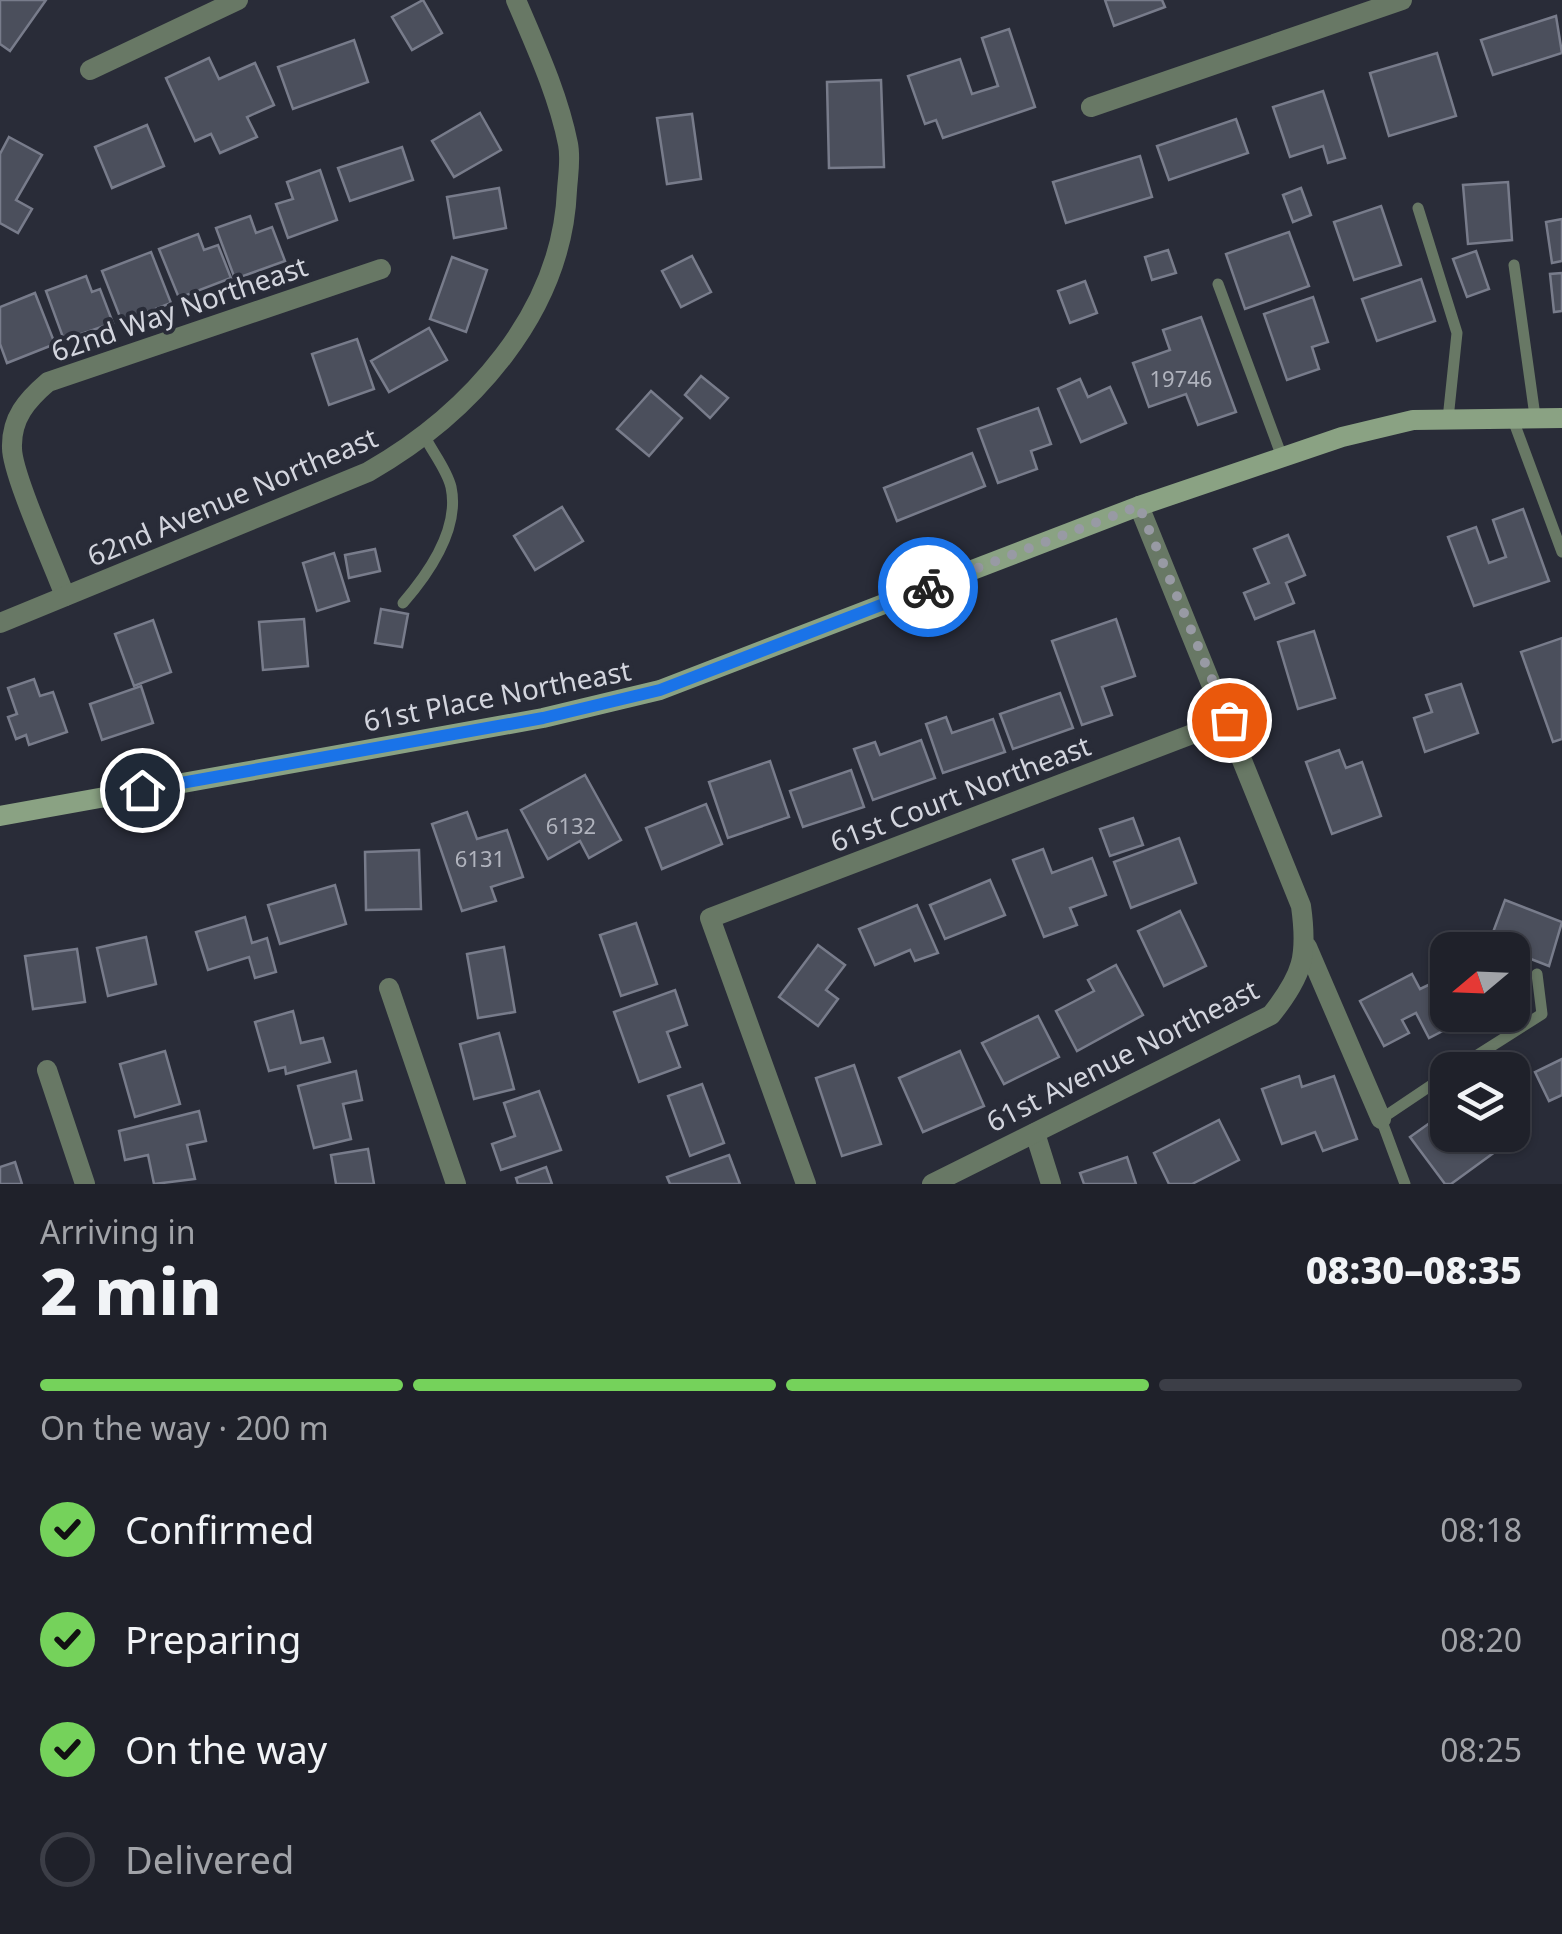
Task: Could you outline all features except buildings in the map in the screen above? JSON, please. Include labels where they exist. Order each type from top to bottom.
[{"type":"main road","name":"61st Place Northeast","points":[[0,816],[543,718],[660,690],[1139,506],[1363,432],[1413,420],[1562,418]]},
{"type":"street","points":[[90,70],[238,0]]},
{"type":"street","name":"62nd Avenue Northeast","points":[[0,623],[368,472],[425,437],[465,402],[542,300],[558,257],[566,209],[569,148],[550,78],[516,0]]},
{"type":"street","points":[[1091,107],[1402,0]]},
{"type":"street","name":"62nd Way Northeast","points":[[65,596],[11,450],[15,422],[25,402],[48,382],[381,269]]},
{"type":"street","points":[[1139,506],[1229,720],[1301,906],[1307,947],[1381,1119]]},
{"type":"street","name":"61st Court Northeast","points":[[806,1184],[710,918],[1229,720]]},
{"type":"street","name":"61st Avenue Northeast","points":[[932,1184],[1272,1015],[1294,986],[1307,947]]},
{"type":"street","points":[[389,988],[456,1184]]},
{"type":"street","points":[[47,1070],[85,1184]]},
{"type":"street","points":[[1034,1133],[1051,1184]]},
{"type":"lane","points":[[1418,208],[1458,332],[1448,419]]},
{"type":"lane","points":[[1514,265],[1535,416]]},
{"type":"lane","points":[[1218,284],[1282,457]]},
{"type":"lane","points":[[1512,416],[1562,552]]},
{"type":"lane","points":[[403,603],[425,578],[454,507],[450,483],[425,437]]},
{"type":"lane","points":[[1482,1052],[1542,1014],[1537,974]]},
{"type":"lane","points":[[1405,1184],[1381,1119],[1430,1086]]},
{"type":"way so far","points":[[928,587],[1139,506],[1229,720]]},
{"type":"route","points":[[142,790],[543,718],[660,690],[928,587]]}]
